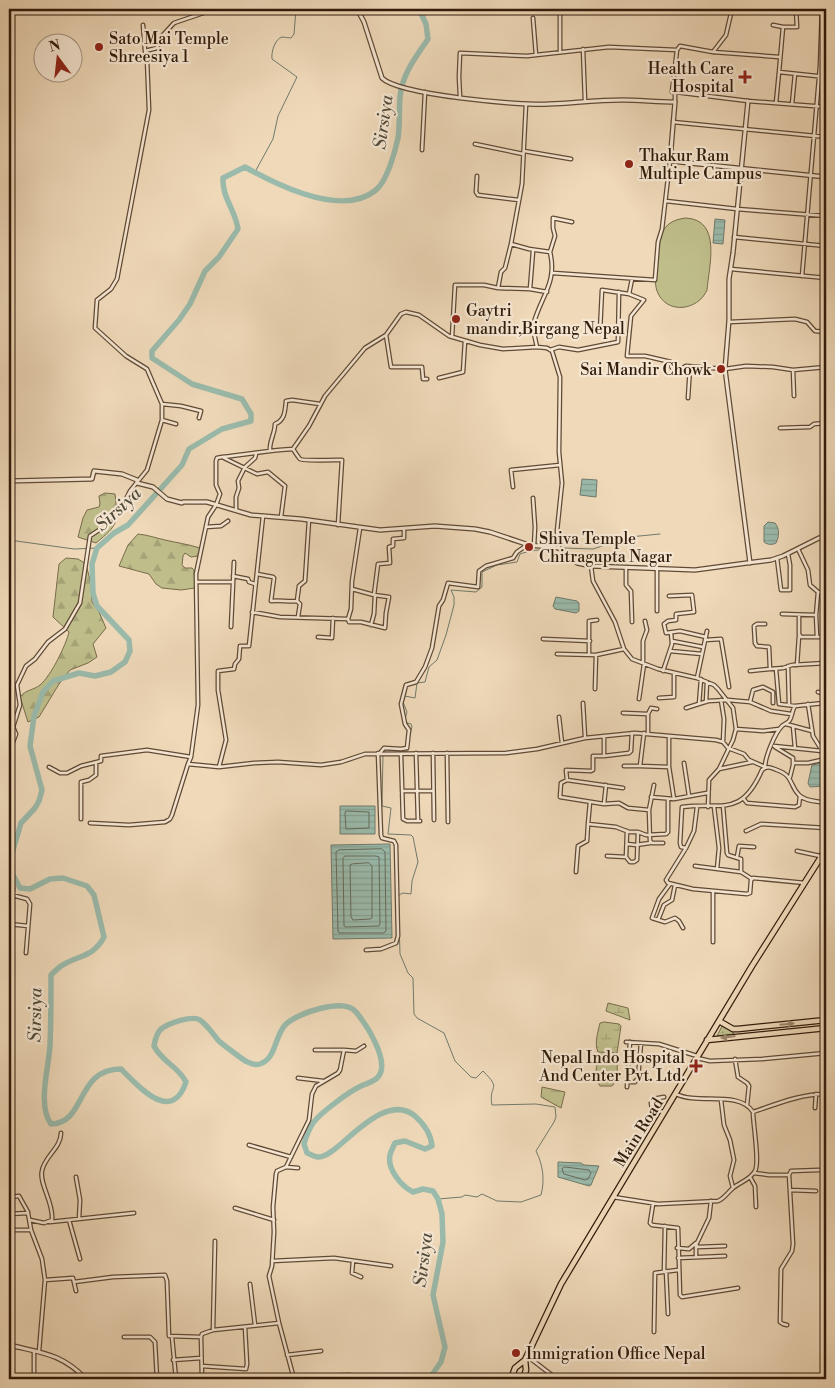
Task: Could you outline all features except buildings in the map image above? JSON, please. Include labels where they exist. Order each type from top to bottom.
[{"type":"main road","name":"Main Road","points":[[526,1358],[561,1284],[707,1040],[826,849]]},
{"type":"main road","points":[[720,1021],[733,1029],[826,1020]]},
{"type":"main road","points":[[747,1028],[748,1035]]},
{"type":"main road","points":[[707,1040],[826,1028]]},
{"type":"main road","points":[[511,1379],[515,1368],[526,1358]]},
{"type":"main road","points":[[523,1379],[526,1370],[526,1358]]},
{"type":"street","points":[[145,51],[157,48],[162,36],[174,24],[215,9]]},
{"type":"street","points":[[357,9],[364,22],[382,78],[394,85],[418,92],[526,104],[621,100],[675,102]]},
{"type":"street","points":[[560,9],[560,52]]},
{"type":"street","points":[[713,52],[726,35],[732,9]]},
{"type":"street","points":[[773,25],[797,27],[796,9]]},
{"type":"street","points":[[802,276],[820,76],[822,9]]},
{"type":"street","points":[[533,18],[536,55]]},
{"type":"street","points":[[9,732],[20,705],[17,685],[26,666],[35,659],[48,642],[65,629],[80,603],[90,536],[111,522],[122,506],[125,497],[149,465],[162,420],[162,404],[147,368],[126,356],[95,328],[97,300],[111,289],[117,279],[149,110],[148,67],[143,25]]},
{"type":"street","points":[[776,103],[783,27]]},
{"type":"street","points":[[779,57],[713,52],[680,46],[677,50],[672,92],[748,101],[826,107]]},
{"type":"street","points":[[460,97],[460,53],[498,56],[536,55],[609,47],[677,50]]},
{"type":"street","points":[[583,49],[585,101]]},
{"type":"street","points":[[778,72],[826,77]]},
{"type":"street","points":[[792,104],[795,74]]},
{"type":"street","points":[[422,150],[424,92]]},
{"type":"street","points":[[553,273],[655,280],[658,242],[666,201],[675,92]]},
{"type":"street","points":[[748,101],[728,286],[725,369],[750,563]]},
{"type":"street","points":[[498,288],[501,272],[505,268],[511,244],[522,184],[526,104]]},
{"type":"street","points":[[673,122],[826,137]]},
{"type":"street","points":[[475,144],[571,159]]},
{"type":"street","points":[[670,161],[826,177]]},
{"type":"street","points":[[478,176],[476,192],[478,195],[519,200]]},
{"type":"street","points":[[666,201],[826,216]]},
{"type":"street","points":[[537,346],[534,328],[535,320],[553,273],[550,252],[555,236],[552,228],[553,218],[572,222]]},
{"type":"street","points":[[734,237],[826,246]]},
{"type":"street","points":[[511,244],[550,252]]},
{"type":"street","points":[[530,289],[533,250]]},
{"type":"street","points":[[731,269],[826,278]]},
{"type":"street","points":[[629,294],[632,279]]},
{"type":"street","points":[[452,337],[455,284],[484,285],[547,292]]},
{"type":"street","points":[[600,330],[602,290],[620,292],[644,300],[631,316],[627,356],[654,358],[671,362],[672,368],[681,369],[686,366],[725,369],[746,366],[773,367],[793,370],[826,367]]},
{"type":"street","points":[[293,449],[309,426],[325,396],[365,348],[386,335],[401,314],[406,312],[419,315],[452,337],[503,349],[537,346],[550,350],[559,347],[578,350],[618,342],[620,292]]},
{"type":"street","points":[[728,322],[795,319],[807,322],[815,331],[826,332]]},
{"type":"street","points":[[386,335],[391,367],[422,367],[423,379],[427,379]]},
{"type":"street","points":[[439,378],[463,372],[465,341]]},
{"type":"street","points":[[550,350],[560,377],[558,436],[562,483],[558,531],[559,548]]},
{"type":"street","points":[[688,398],[690,367]]},
{"type":"street","points":[[793,370],[794,396]]},
{"type":"street","points":[[270,450],[275,424],[280,422],[285,413],[286,401],[292,400],[320,404]]},
{"type":"street","points":[[162,404],[181,406],[201,412],[199,418]]},
{"type":"street","points":[[162,420],[176,424]]},
{"type":"street","points":[[780,428],[810,427],[814,424],[826,423]]},
{"type":"street","points":[[90,823],[129,825],[165,822],[170,819],[191,757],[198,705],[196,582],[199,556],[208,517],[216,505],[220,494],[216,485],[216,461],[217,458],[222,457],[256,454],[270,450],[293,449]]},
{"type":"street","points":[[293,449],[300,459],[304,461],[342,460],[338,525]]},
{"type":"street","points":[[236,510],[238,481],[244,468],[255,458],[256,454]]},
{"type":"street","points":[[222,457],[257,474],[268,472],[285,486],[281,517]]},
{"type":"street","points":[[513,487],[511,470],[560,465]]},
{"type":"street","points":[[9,481],[65,478],[88,480],[92,479],[94,471],[122,474],[137,480],[137,483],[153,487],[167,499],[182,503],[199,501],[251,515],[309,520],[380,530],[448,526],[475,529],[490,532],[527,545],[559,548],[576,563],[591,566],[695,570],[750,563],[777,558],[826,536]]},
{"type":"street","points":[[533,498],[534,546]]},
{"type":"street","points":[[219,767],[226,740],[218,690],[218,671],[234,669],[235,664],[238,662],[240,646],[249,646],[263,516]]},
{"type":"street","points":[[298,617],[300,604],[297,601],[299,586],[305,581],[309,520]]},
{"type":"street","points":[[206,527],[221,526],[228,521]]},
{"type":"street","points":[[348,619],[352,609],[352,589],[360,528]]},
{"type":"street","points":[[371,625],[374,614],[378,564],[390,563],[389,547],[393,546],[393,539],[404,538],[404,528]]},
{"type":"street","points":[[366,950],[387,948],[396,944],[398,936],[396,845],[394,841],[382,838],[381,835],[381,753],[384,748],[401,750],[407,748],[409,730],[404,721],[401,701],[406,685],[416,682],[425,667],[432,648],[439,606],[444,600],[448,583],[478,587],[479,570],[513,558],[527,545]]},
{"type":"street","points":[[798,549],[806,564],[810,585],[818,592],[826,593]]},
{"type":"street","points":[[777,558],[781,590],[790,590],[788,554]]},
{"type":"street","points":[[230,627],[234,562]]},
{"type":"street","points":[[591,566],[593,581],[615,622],[624,649],[632,659],[707,682],[718,688],[733,708],[736,729],[733,740],[719,769],[709,780],[708,806]]},
{"type":"street","points":[[626,568],[626,585],[631,591],[632,622]]},
{"type":"street","points":[[657,568],[657,611]]},
{"type":"street","points":[[257,574],[274,578],[272,600],[297,601]]},
{"type":"street","points":[[233,576],[248,579],[249,582],[255,584]]},
{"type":"street","points":[[196,582],[233,582]]},
{"type":"street","points":[[252,612],[280,616],[348,619],[349,622],[361,622],[385,628],[389,597],[352,589]]},
{"type":"street","points":[[817,637],[818,592]]},
{"type":"street","points":[[669,596],[692,595],[694,612],[676,614],[676,620],[668,621],[664,624],[666,633],[680,632],[705,638],[721,639],[729,687]]},
{"type":"street","points":[[782,614],[816,615]]},
{"type":"street","points":[[798,665],[799,616]]},
{"type":"street","points":[[318,637],[332,638],[333,618]]},
{"type":"street","points":[[589,653],[589,621],[597,620]]},
{"type":"street","points":[[639,699],[643,663],[643,640],[647,630],[645,621]]},
{"type":"street","points":[[765,624],[755,625],[754,636],[756,646],[767,646],[770,648],[770,669]]},
{"type":"street","points":[[699,704],[699,679],[707,631]]},
{"type":"street","points":[[663,670],[670,651],[671,633]]},
{"type":"street","points":[[799,634],[801,637],[826,637]]},
{"type":"street","points":[[543,639],[590,641]]},
{"type":"street","points":[[672,641],[703,647]]},
{"type":"street","points":[[557,654],[589,653],[596,655],[624,649]]},
{"type":"street","points":[[670,651],[702,654]]},
{"type":"street","points":[[595,689],[596,655]]},
{"type":"street","points":[[750,671],[826,663]]},
{"type":"street","points":[[788,666],[789,705]]},
{"type":"street","points":[[776,669],[779,704]]},
{"type":"street","points":[[659,698],[674,697],[674,673]]},
{"type":"street","points":[[706,702],[707,682]]},
{"type":"street","points":[[750,702],[753,690],[763,687],[773,692],[774,703]]},
{"type":"street","points":[[774,703],[795,706],[824,703],[826,694],[818,692]]},
{"type":"street","points":[[720,700],[724,719],[723,742]]},
{"type":"street","points":[[686,708],[706,702],[728,700],[750,702],[777,713],[792,714]]},
{"type":"street","points":[[768,709],[774,703]]},
{"type":"street","points":[[583,704],[585,738]]},
{"type":"street","points":[[793,763],[808,763],[826,758],[816,743],[812,731],[808,704]]},
{"type":"street","points":[[686,848],[680,844],[682,807],[723,806],[748,795],[765,767],[767,755],[780,729],[791,719],[795,706]]},
{"type":"street","points":[[640,766],[648,714],[651,708],[657,709]]},
{"type":"street","points":[[623,713],[648,714]]},
{"type":"street","points":[[559,717],[562,743]]},
{"type":"street","points":[[9,720],[14,722]]},
{"type":"street","points":[[785,724],[812,731]]},
{"type":"street","points":[[793,726],[795,748]]},
{"type":"street","points":[[9,771],[9,754],[16,734],[12,727]]},
{"type":"street","points":[[736,729],[763,731],[780,729]]},
{"type":"street","points":[[188,764],[219,767],[254,763],[329,764],[356,756],[381,753],[506,753],[537,749],[604,735],[632,733],[669,735],[723,742],[728,748],[744,754],[752,762],[786,773],[800,796],[799,806],[795,807],[748,803],[743,798]]},
{"type":"street","points":[[567,780],[566,770],[593,770],[593,756],[630,753],[632,733]]},
{"type":"street","points":[[604,735],[604,756]]},
{"type":"street","points":[[669,735],[669,767],[674,799]]},
{"type":"street","points":[[773,745],[822,751]]},
{"type":"street","points":[[773,745],[791,756],[793,763],[790,777]]},
{"type":"street","points":[[49,767],[67,774],[81,766],[101,761],[101,756],[147,750],[191,757]]},
{"type":"street","points":[[401,754],[403,819],[419,821],[416,753]]},
{"type":"street","points":[[432,753],[434,820]]},
{"type":"street","points":[[447,753],[448,822]]},
{"type":"street","points":[[81,819],[81,782],[96,775],[96,762]]},
{"type":"street","points":[[719,769],[752,762]]},
{"type":"street","points":[[684,763],[689,796]]},
{"type":"street","points":[[624,766],[669,767]]},
{"type":"street","points":[[623,788],[567,780],[561,783],[560,797],[604,804],[619,803],[628,808],[649,810]]},
{"type":"street","points":[[604,804],[606,785]]},
{"type":"street","points":[[650,843],[649,810],[654,785]]},
{"type":"street","points":[[402,791],[433,791]]},
{"type":"street","points":[[651,797],[674,799],[708,793]]},
{"type":"street","points":[[800,796],[809,800],[826,803]]},
{"type":"street","points":[[588,824],[616,827],[627,831],[649,834],[663,834],[668,832],[668,799]]},
{"type":"street","points":[[576,872],[578,846],[587,841],[590,802]]},
{"type":"street","points":[[723,806],[727,853],[741,859],[741,872]]},
{"type":"street","points":[[697,807],[694,831],[666,882],[713,891],[747,894],[750,893],[752,878]]},
{"type":"street","points":[[714,807],[718,841],[717,869]]},
{"type":"street","points":[[746,830],[761,824],[826,828]]},
{"type":"street","points":[[626,857],[627,831]]},
{"type":"street","points":[[607,856],[626,857],[628,861],[636,861],[638,832]]},
{"type":"street","points":[[627,844],[664,843]]},
{"type":"street","points":[[737,857],[740,846],[754,847]]},
{"type":"street","points":[[797,851],[822,856]]},
{"type":"street","points":[[695,866],[741,872],[752,878],[806,883]]},
{"type":"street","points":[[9,879],[12,883],[9,924],[28,926]]},
{"type":"street","points":[[670,884],[659,900],[652,918],[665,922],[675,918],[684,928]]},
{"type":"street","points":[[657,920],[664,904],[672,900],[675,885]]},
{"type":"street","points":[[713,891],[713,942]]},
{"type":"street","points":[[12,895],[29,901],[26,953]]},
{"type":"street","points":[[626,1042],[659,1044],[710,1060],[790,1058],[826,1053]]},
{"type":"street","points":[[627,1087],[630,1042]]},
{"type":"street","points":[[628,1082],[635,1082],[638,1078],[641,1043]]},
{"type":"street","points":[[315,1050],[356,1050],[364,1046]]},
{"type":"street","points":[[286,1167],[308,1120],[312,1094],[316,1086],[338,1074],[344,1050]]},
{"type":"street","points":[[735,1059],[738,1077],[749,1086],[747,1106]]},
{"type":"street","points":[[298,1078],[324,1081]]},
{"type":"street","points":[[614,1197],[653,1204],[711,1201],[722,1199],[754,1172],[757,1155],[753,1112],[747,1106],[734,1100],[692,1099],[676,1094]]},
{"type":"street","points":[[753,1112],[777,1103],[816,1094],[826,1094]]},
{"type":"street","points":[[815,1108],[816,1094]]},
{"type":"street","points":[[664,1097],[653,1099],[651,1108],[654,1111],[665,1112]]},
{"type":"street","points":[[720,1099],[724,1125],[734,1160],[730,1176],[733,1188]]},
{"type":"street","points":[[49,1222],[52,1220],[52,1211],[42,1177],[42,1169],[58,1143],[61,1133]]},
{"type":"street","points":[[249,1144],[291,1157]]},
{"type":"street","points":[[294,1379],[270,1284],[276,1174],[277,1171],[286,1167],[298,1168]]},
{"type":"street","points":[[787,1325],[780,1322],[781,1269],[793,1248],[789,1176],[791,1171],[819,1170]]},
{"type":"street","points":[[754,1172],[789,1176]]},
{"type":"street","points":[[76,1177],[80,1200],[79,1219]]},
{"type":"street","points":[[750,1177],[755,1186],[756,1207]]},
{"type":"street","points":[[790,1190],[816,1191]]},
{"type":"street","points":[[9,1197],[19,1196],[28,1213],[31,1230],[42,1259],[45,1280],[39,1351]]},
{"type":"street","points":[[677,1248],[689,1249],[696,1243],[709,1218],[711,1201]]},
{"type":"street","points":[[653,1204],[650,1223],[652,1225],[678,1228],[678,1270],[680,1295],[682,1297],[738,1288]]},
{"type":"street","points":[[235,1208],[274,1220]]},
{"type":"street","points":[[9,1214],[28,1213]]},
{"type":"street","points":[[30,1220],[39,1223],[134,1214]]},
{"type":"street","points":[[69,1220],[80,1260]]},
{"type":"street","points":[[665,1226],[665,1271],[668,1314]]},
{"type":"street","points":[[9,1230],[31,1230]]},
{"type":"street","points":[[213,1330],[215,1241]]},
{"type":"street","points":[[696,1243],[698,1247],[725,1246]]},
{"type":"street","points":[[696,1243],[696,1257]]},
{"type":"street","points":[[678,1258],[725,1256]]},
{"type":"street","points":[[272,1261],[334,1258],[391,1266]]},
{"type":"street","points":[[353,1261],[352,1273],[361,1277]]},
{"type":"street","points":[[654,1332],[654,1275],[656,1272],[678,1270]]},
{"type":"street","points":[[74,1282],[113,1277],[165,1275],[168,1282],[168,1332],[169,1336],[172,1337],[176,1379]]},
{"type":"street","points":[[45,1280],[73,1278],[76,1292]]},
{"type":"street","points":[[250,1284],[255,1326]]},
{"type":"street","points":[[202,1379],[202,1334],[213,1330],[279,1323]]},
{"type":"street","points":[[201,1366],[246,1369],[245,1328]]},
{"type":"street","points":[[124,1336],[150,1336],[153,1338],[155,1342],[158,1379]]},
{"type":"street","points":[[172,1337],[201,1337]]},
{"type":"street","points":[[9,1345],[54,1355],[67,1362],[86,1379]]},
{"type":"street","points":[[34,1351],[34,1379]]},
{"type":"street","points":[[287,1356],[321,1351]]},
{"type":"street","points":[[174,1360],[201,1358]]},
{"type":"street","points":[[526,1358],[557,1379]]},
{"type":"green space","points":[[686,218],[697,221],[705,227],[709,235],[711,257],[707,290],[703,297],[690,306],[674,307],[661,299],[657,291],[658,248],[665,228],[670,223]]},
{"type":"green space","points":[[105,493],[115,494],[117,511],[113,527],[96,543],[78,537],[87,510],[99,507],[99,496]]},
{"type":"green space","points":[[138,534],[200,548],[198,556],[191,557],[185,553],[183,556],[182,565],[185,568],[192,568],[194,570],[195,588],[181,590],[162,588],[156,584],[149,574],[119,566],[128,545]]},
{"type":"green space","points":[[66,558],[78,559],[86,564],[91,584],[92,602],[106,628],[93,644],[97,657],[88,663],[70,670],[39,717],[28,722],[20,697],[40,685],[49,675],[69,632],[53,617],[59,564]]},
{"type":"green space","points":[[608,1003],[628,1008],[630,1020],[606,1011]]},
{"type":"green space","points":[[604,1022],[621,1026],[617,1053],[598,1052],[596,1045],[597,1034],[600,1023]]},
{"type":"green space","points":[[722,1026],[733,1032],[734,1034],[717,1036]]},
{"type":"green space","points":[[599,1054],[617,1055],[617,1076],[612,1086],[600,1086],[598,1082],[596,1070]]},
{"type":"green space","points":[[542,1087],[565,1092],[561,1108],[541,1097]]},
{"type":"green space","points":[[351,1373],[357,1379],[321,1379],[323,1374]]},
{"type":"water","points":[[715,219],[725,220],[723,244],[713,243]]},
{"type":"water","points":[[582,479],[597,480],[596,497],[580,495]]},
{"type":"water","points":[[768,522],[777,525],[777,541],[773,544],[764,542],[764,526]]},
{"type":"water","points":[[556,597],[577,601],[579,603],[579,611],[576,613],[555,609],[553,606]]},
{"type":"water","points":[[826,764],[826,786],[810,787],[808,783],[812,765]]},
{"type":"water","points":[[340,806],[375,806],[375,834],[340,834]]},
{"type":"water","points":[[390,844],[392,938],[333,939],[331,845]]},
{"type":"water","points":[[558,1162],[599,1166],[589,1186],[558,1177]]},
{"type":"waterway","points":[[255,172],[273,139],[278,116],[297,77],[272,59],[273,49],[277,40],[282,37],[291,38],[294,34],[296,9]]},
{"type":"waterway","name":"Sirsiya","points":[[419,9],[426,24],[428,39],[410,66],[401,89],[397,144],[384,180],[376,190],[362,198],[346,201],[328,200],[292,190],[245,167],[223,178],[224,192],[238,229],[219,257],[205,271],[190,304],[179,320],[152,351],[152,358],[192,384],[242,399],[251,414],[251,421],[222,429],[189,449],[182,465],[128,525],[114,533],[97,548],[92,564],[93,593],[97,606],[129,640],[130,651],[125,662],[111,672],[95,676],[79,673],[53,681],[43,692],[34,716],[30,746],[42,790],[35,808],[21,823],[11,857],[11,871],[20,888],[30,889],[50,879],[63,878],[87,886],[94,895],[104,937],[100,944],[90,953],[67,962],[51,975],[50,1045],[44,1096],[47,1116],[51,1124],[62,1121],[71,1115],[88,1086],[96,1077],[106,1071],[121,1069],[146,1093],[164,1101],[173,1100],[180,1094],[186,1082],[154,1046],[158,1032],[169,1024],[192,1018],[200,1020],[224,1045],[246,1061],[257,1065],[270,1057],[279,1034],[286,1024],[300,1015],[332,1006],[342,1006],[356,1012],[376,1043],[381,1070],[378,1077],[374,1080],[350,1092],[322,1114],[312,1125],[304,1144],[307,1153],[317,1157],[325,1156],[376,1116],[396,1110],[406,1111],[415,1116],[427,1130],[432,1146],[425,1149],[405,1141],[395,1143],[390,1154],[390,1160],[396,1176],[408,1189],[413,1192],[423,1189],[433,1191],[438,1199],[442,1214],[443,1242],[433,1295],[445,1347],[441,1362],[429,1379]]},
{"type":"waterway","points":[[564,548],[593,549],[619,538],[660,534]]},
{"type":"waterway","points":[[9,540],[74,549],[97,548]]},
{"type":"waterway","points":[[410,733],[412,727],[405,719],[407,712],[403,702],[405,696],[415,698],[417,683],[425,682],[429,667],[437,660],[454,605],[454,597],[451,590],[476,592],[482,587],[482,572],[497,565],[517,562],[520,554],[551,549]]},
{"type":"waterway","points":[[384,751],[408,751],[408,749]]},
{"type":"waterway","points":[[383,754],[382,806],[391,808],[388,834],[411,835],[418,862],[412,881],[411,894],[403,893],[399,895]]},
{"type":"waterway","points":[[399,921],[400,954],[408,973],[413,978],[414,1014],[417,1018],[444,1033],[455,1061],[471,1077],[476,1078],[483,1071],[489,1077],[494,1085],[491,1098],[492,1105],[536,1104],[555,1107],[556,1117],[554,1122],[536,1151],[543,1173],[541,1195],[521,1202],[497,1201],[482,1194],[477,1197],[465,1195],[462,1197],[438,1199]]},
{"type":"place","name":"Sato Mai Temple Shreesiya 1","points":[[99,47]]},
{"type":"place","name":"Health Care Hospital","points":[[745,77]]},
{"type":"place","name":"Thakur Ram Multiple Campus","points":[[629,164]]},
{"type":"place","name":"Gaytri mandir,Birgang Nepal","points":[[456,319]]},
{"type":"place","name":"Sai Mandir Chowk","points":[[721,369]]},
{"type":"place","name":"Shiva Temple Chitragupta Nagar","points":[[529,547]]},
{"type":"place","name":"Nepal Indo Hospital And Center Pvt. Ltd.","points":[[696,1066]]},
{"type":"place","name":"Inmigration Office Nepal","points":[[516,1353]]}]
